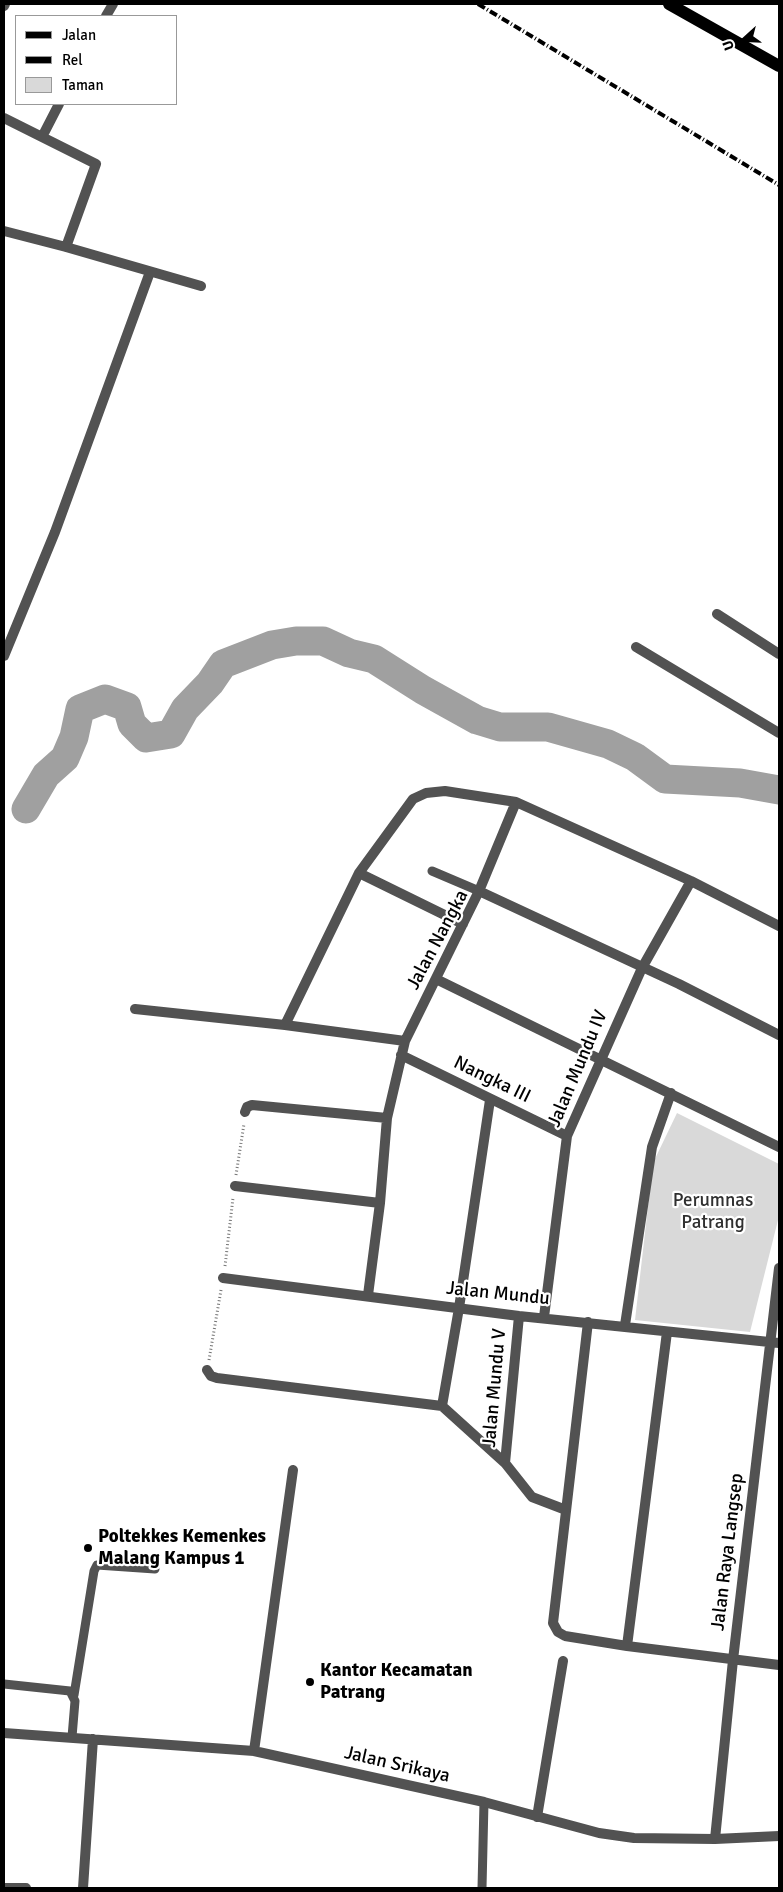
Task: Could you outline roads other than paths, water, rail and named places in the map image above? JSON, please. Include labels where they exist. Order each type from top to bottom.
[{"type":"main road","points":[[669,4],[779,66]]},
{"type":"street","points":[[107,15],[113,4]]},
{"type":"street","points":[[42,137],[59,105]]},
{"type":"street","points":[[4,118],[96,164],[66,247]]},
{"type":"street","points":[[4,231],[201,286]]},
{"type":"street","points":[[4,656],[55,532],[150,272]]},
{"type":"street","points":[[717,614],[779,654]]},
{"type":"street","points":[[636,647],[779,733]]},
{"type":"street","points":[[285,1025],[360,873],[413,798],[426,793],[445,791],[516,802],[691,882],[779,926]]},
{"type":"street","points":[[479,892],[516,802]]},
{"type":"street","points":[[360,873],[463,924]]},
{"type":"street","name":"Jalan Mundu IV","points":[[544,1317],[568,1136],[599,1061],[642,968],[691,882]]},
{"type":"street","name":"Jalan Nangka","points":[[368,1295],[380,1203],[387,1118],[401,1055],[405,1041],[479,892],[679,984],[779,1035]]},
{"type":"street","points":[[436,979],[599,1061],[671,1093],[779,1146]]},
{"type":"street","points":[[135,1010],[285,1025],[405,1041]]},
{"type":"street","name":"Nangka III","points":[[401,1055],[490,1100],[568,1136]]},
{"type":"street","points":[[625,1325],[652,1146],[671,1093]]},
{"type":"street","points":[[442,1406],[459,1308],[490,1100]]},
{"type":"street","points":[[245,1112],[247,1107],[252,1105],[387,1118]]},
{"type":"street","points":[[235,1186],[380,1203]]},
{"type":"street","name":"Jalan Raya Langsep","points":[[715,1839],[733,1660],[775,1342],[779,1268]]},
{"type":"street","name":"Jalan Mundu","points":[[223,1278],[368,1295],[519,1316],[625,1325],[667,1332],[775,1342]]},
{"type":"street","name":"Jalan Mundu V","points":[[505,1463],[519,1316]]},
{"type":"street","points":[[588,1322],[552,1623],[558,1632],[566,1636],[627,1646],[779,1665]]},
{"type":"street","points":[[627,1646],[667,1332]]},
{"type":"street","points":[[207,1370],[210,1376],[217,1378],[442,1406],[505,1463],[535,1499],[566,1510]]},
{"type":"street","points":[[254,1751],[293,1470]]},
{"type":"street","points":[[536,1817],[564,1661]]},
{"type":"street","name":"Jalan Srikaya","points":[[4,1733],[254,1751],[484,1802],[599,1833],[634,1838],[715,1839],[779,1836]]},
{"type":"street","points":[[83,1888],[93,1738]]},
{"type":"street","points":[[4,1888],[26,1888]]},
{"type":"lane","points":[[432,871],[479,892]]},
{"type":"lane","points":[[72,1737],[74,1695],[94,1571],[97,1565],[155,1569]]},
{"type":"lane","points":[[4,1684],[70,1691],[74,1695]]},
{"type":"lane","points":[[482,1888],[484,1802]]},
{"type":"waterway","points":[[26,809],[46,775],[65,758],[74,737],[80,709],[105,699],[127,707],[132,724],[146,738],[171,734],[185,709],[210,683],[223,664],[272,645],[296,641],[323,641],[349,653],[374,659],[423,690],[477,720],[500,727],[548,727],[608,744],[635,757],[665,779],[740,783],[779,790]]},
{"type":"railway","points":[[478,4],[779,185]]},
{"type":"place","name":"Poltekkes Kemenkes Malang Kampus 1","points":[[88,1548]]},
{"type":"place","name":"Kantor Kecamatan Patrang","points":[[310,1682]]},
{"type":"park label","name":"Perumnas Patrang","points":[[713,1212]]}]
